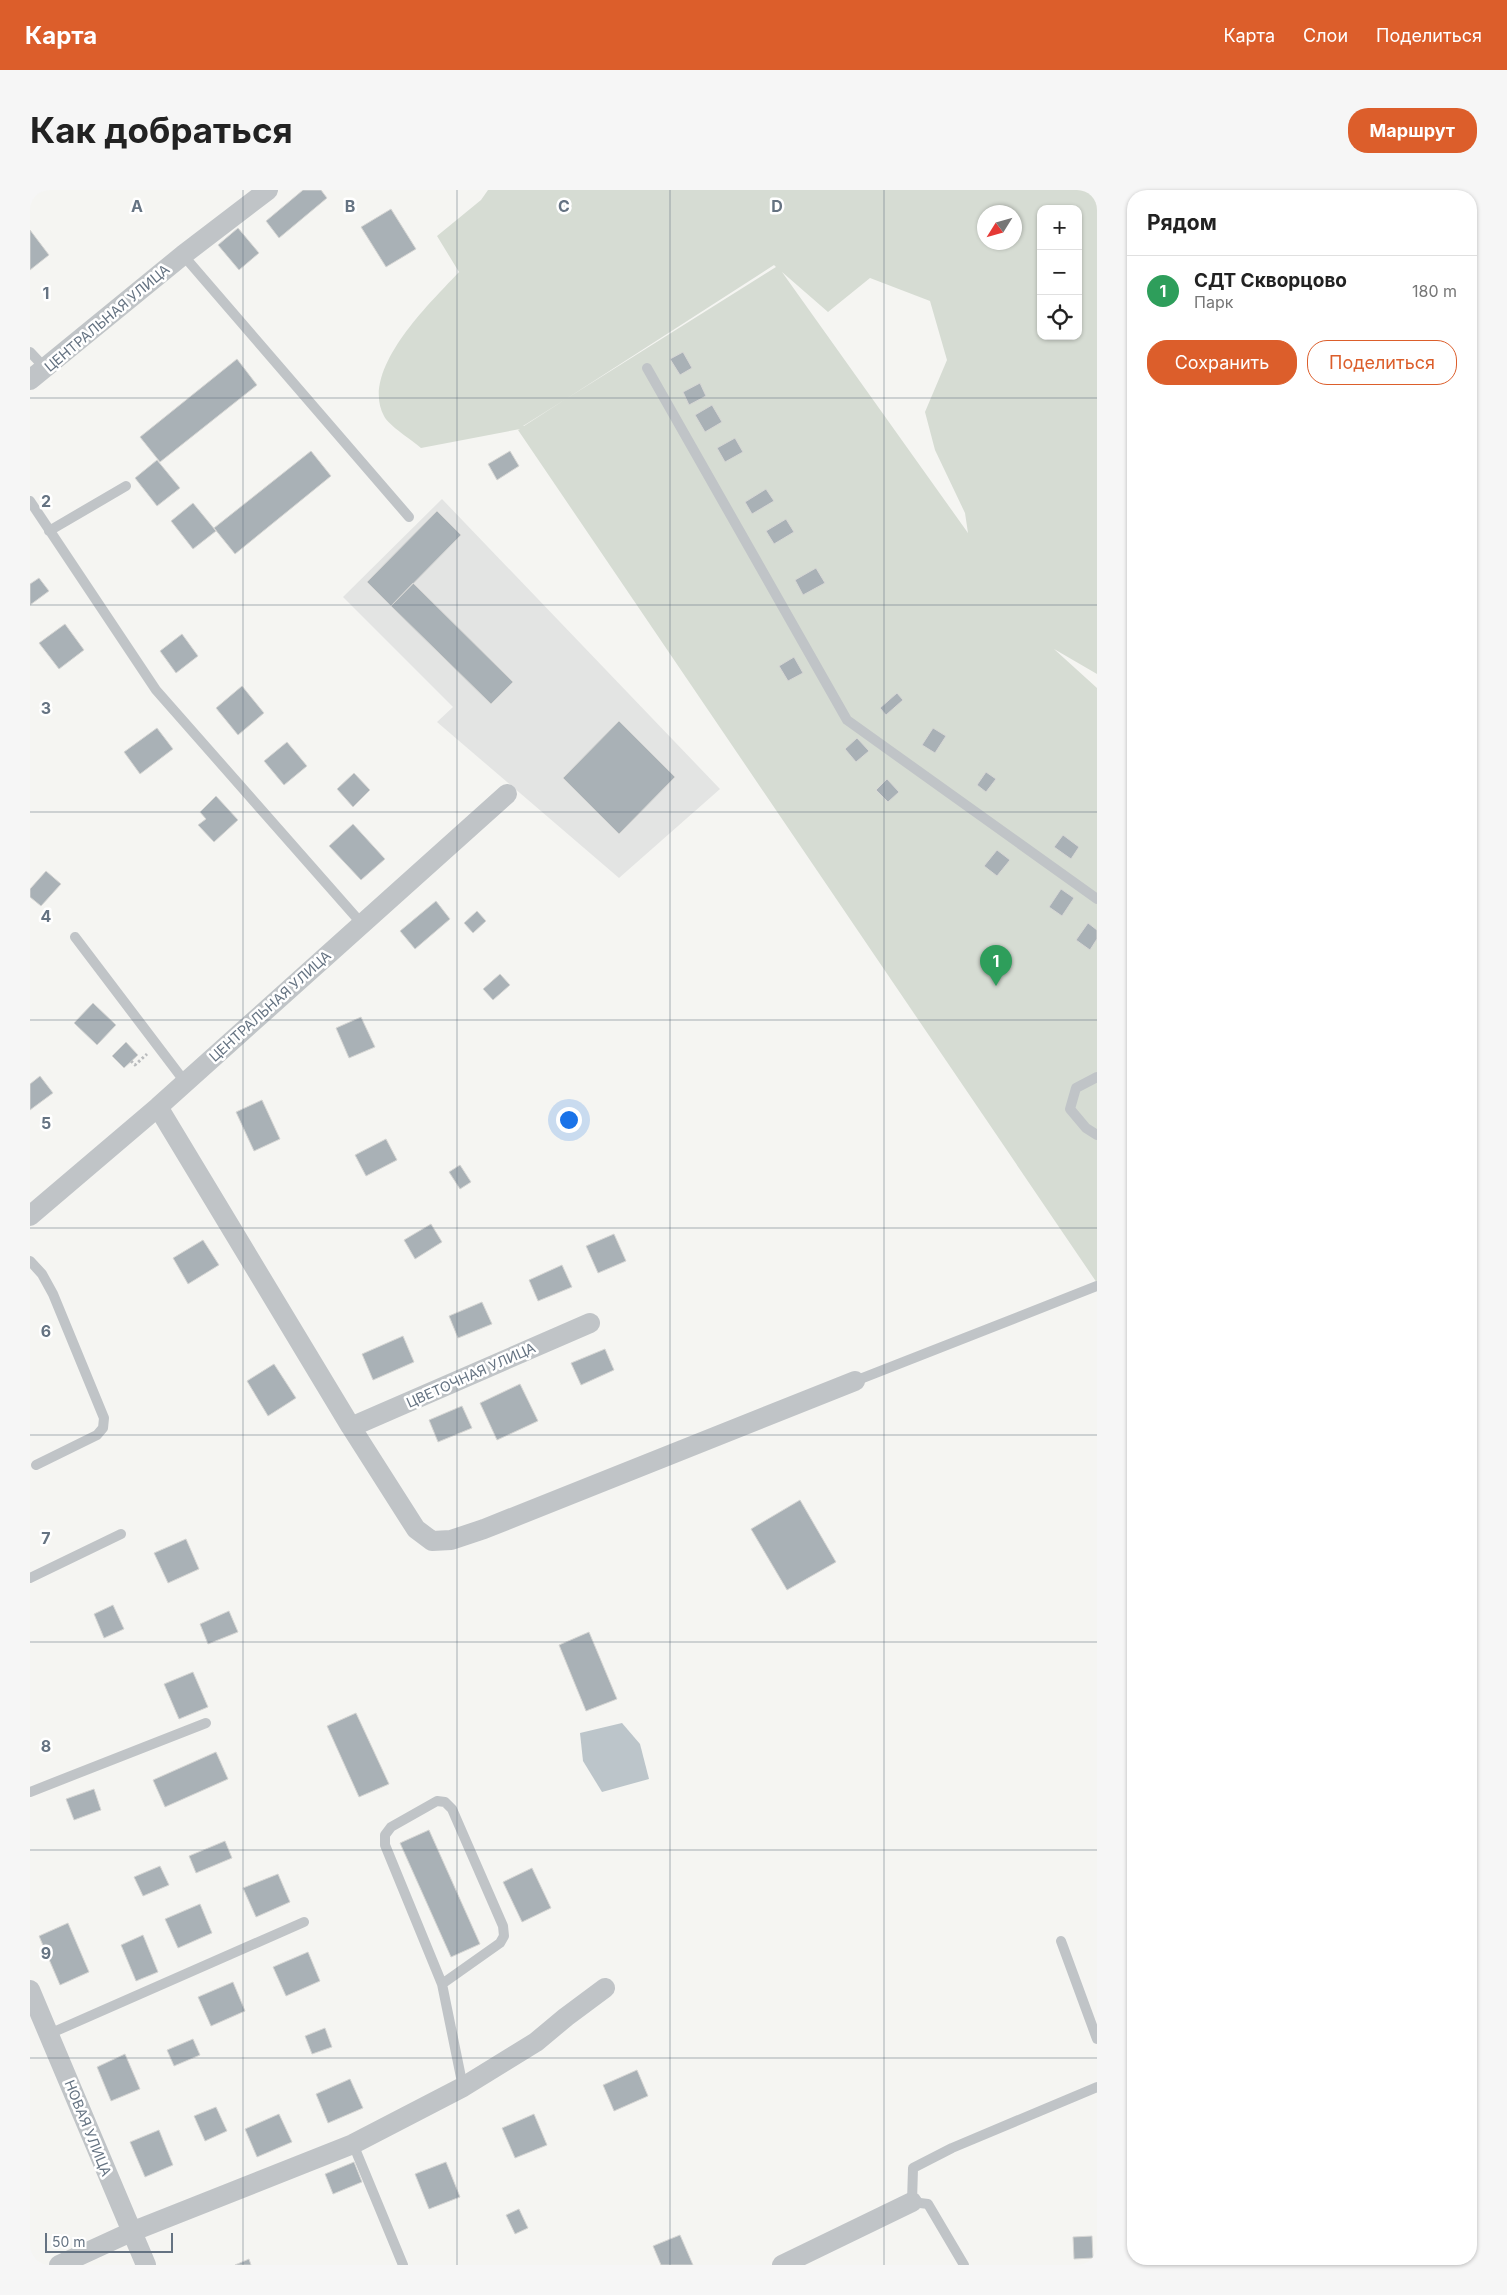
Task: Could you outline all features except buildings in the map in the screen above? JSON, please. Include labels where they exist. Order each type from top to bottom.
[{"type":"street","name":"ЦЕНТРАЛЬНАЯ УЛИЦА","points":[[38,374],[183,255],[268,190]]},
{"type":"street","name":"ЦЕНТРАЛЬНАЯ УЛИЦА","points":[[30,1216],[158,1107],[507,794]]},
{"type":"street","points":[[158,1107],[351,1427],[416,1529],[432,1542],[451,1540],[855,1381]]},
{"type":"street","name":"ЦВЕТОЧНАЯ УЛИЦА","points":[[351,1427],[590,1323]]},
{"type":"street","points":[[59,2265],[132,2232],[353,2144],[463,2087],[536,2042],[606,1988]]},
{"type":"street","name":"НОВАЯ УЛИЦА","points":[[30,1990],[146,2265]]},
{"type":"street","points":[[782,2265],[912,2202]]},
{"type":"lane","points":[[183,255],[409,518]]},
{"type":"lane","points":[[30,352],[38,374]]},
{"type":"lane","points":[[647,368],[847,720],[1097,899]]},
{"type":"lane","points":[[49,531],[126,486]]},
{"type":"lane","points":[[30,502],[156,690],[362,924]]},
{"type":"lane","points":[[74,936],[186,1082]]},
{"type":"lane","points":[[1097,1077],[1076,1088],[1070,1108],[1086,1128],[1097,1135]]},
{"type":"lane","points":[[30,1261],[42,1274],[53,1294],[102,1408],[104,1418],[103,1428],[97,1435],[36,1465]]},
{"type":"lane","points":[[855,1381],[1097,1286]]},
{"type":"lane","points":[[30,1578],[121,1534]]},
{"type":"lane","points":[[30,1792],[206,1723]]},
{"type":"lane","points":[[442,1984],[500,1943],[504,1936],[503,1926],[452,1809],[445,1802],[436,1801],[391,1827],[385,1835],[385,1845],[442,1984],[463,2087]]},
{"type":"lane","points":[[49,2034],[304,1922]]},
{"type":"lane","points":[[1061,1941],[1097,2040]]},
{"type":"lane","points":[[964,2265],[928,2204],[912,2202],[913,2168],[952,2148],[1097,2087]]},
{"type":"lane","points":[[353,2144],[404,2265]]},
{"type":"path","points":[[131,1061],[135,1065],[157,1045]]},
{"type":"shaded area","points":[[488,190],[1097,190],[1097,674],[1054,649],[1097,688],[1097,1283],[518,430],[520,429],[421,448],[384,416],[379,398],[381,378],[389,358],[416,319],[459,272],[437,236],[481,200]],"holes":[[[774,265],[776,267],[564,400]],[[782,272],[828,312],[870,278],[930,301],[947,360],[925,412],[935,450],[965,513],[968,533]]]},
{"type":"shaded area","points":[[442,499],[720,789],[619,878],[437,722],[453,707],[343,597]]},
{"type":"shaded area","points":[[622,1723],[640,1744],[649,1779],[602,1792],[583,1761],[580,1733]]},
{"type":"place","name":"СДТ Скворцово","points":[[996,986]]}]
